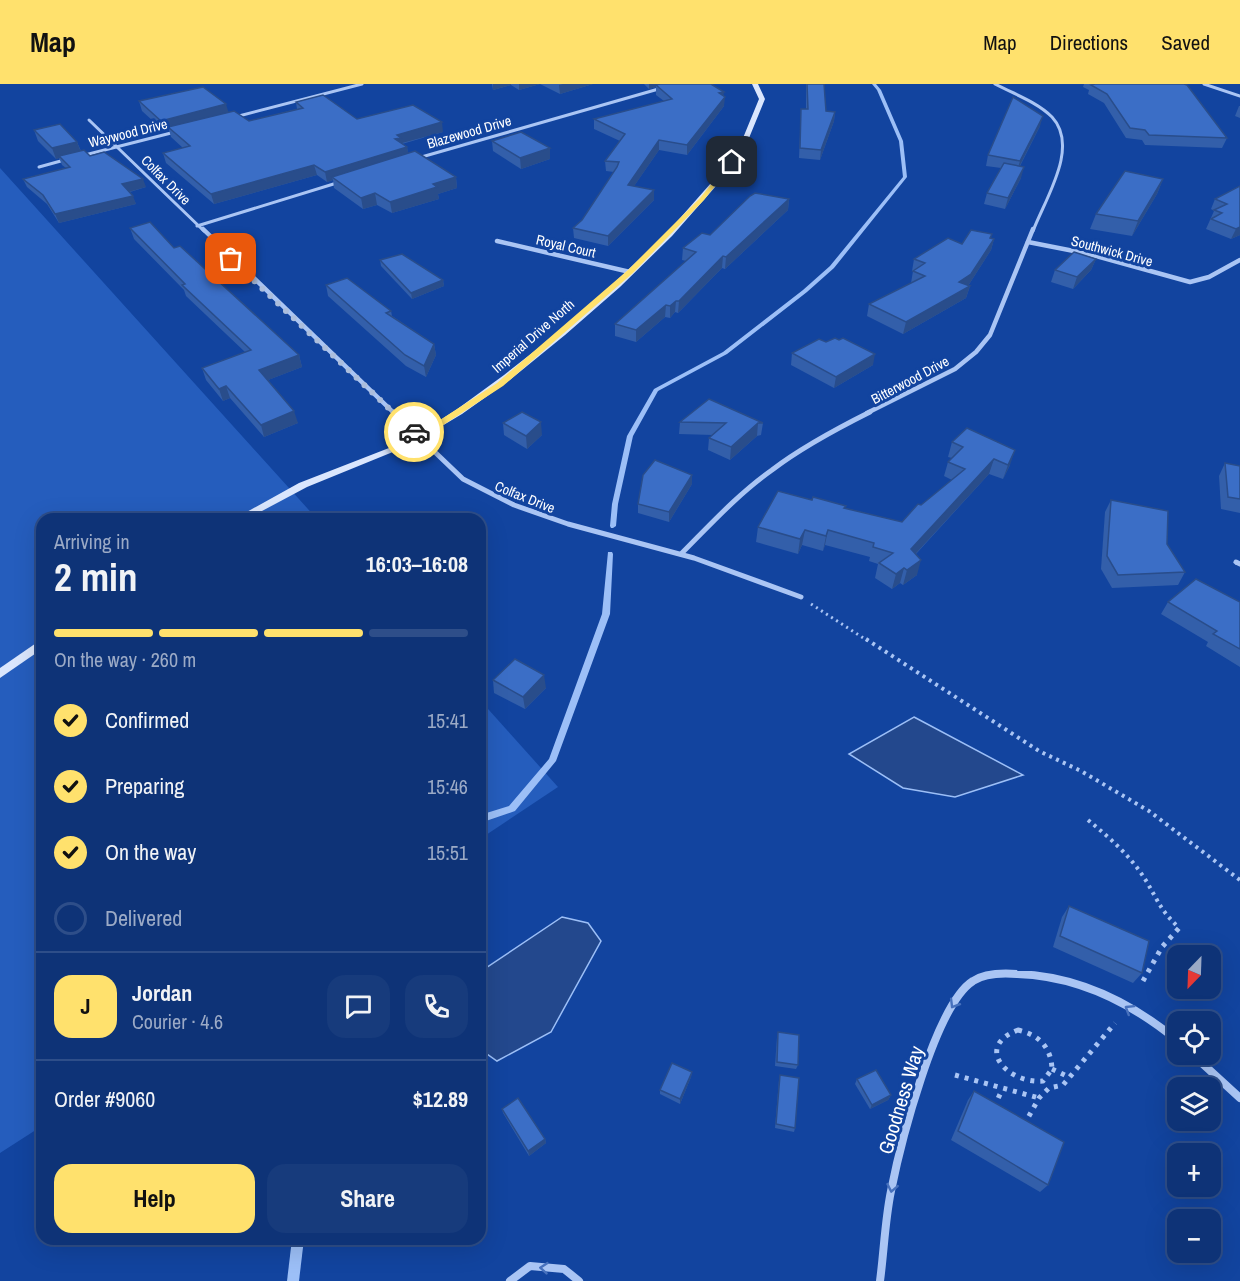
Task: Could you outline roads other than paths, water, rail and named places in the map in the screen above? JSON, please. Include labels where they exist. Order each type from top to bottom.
[{"type":"street","points":[[228,118],[362,84]]},
{"type":"street","name":"Imperial Drive North","points":[[250,513],[303,485],[419,437],[500,384],[630,272],[702,199],[732,162],[759,114],[762,99],[755,84]]},
{"type":"street","name":"Bitterwood Drive","points":[[681,554],[731,502],[771,470],[810,445],[955,369],[976,352],[990,334],[1064,153],[1064,132],[1058,122],[1045,111],[995,84]]},
{"type":"street","points":[[1204,84],[1240,96]]},
{"type":"street","name":"Blazewood Drive","points":[[410,161],[672,86]]},
{"type":"street","name":"Colfax Drive","points":[[89,120],[463,479],[493,498],[568,527],[681,554],[801,597]]},
{"type":"street","name":"Waywood Drive","points":[[39,167],[183,130]]},
{"type":"street","points":[[197,226],[343,181]]},
{"type":"street","name":"Royal Court","points":[[497,241],[630,272]]},
{"type":"street","name":"Southwick Drive","points":[[1028,242],[1089,254],[1190,282],[1209,277],[1240,260]]},
{"type":"street","points":[[0,674],[36,647]]},
{"type":"street","name":"Goodness Way","points":[[880,1281],[891,1189],[925,1066],[954,1002],[971,981],[1010,972],[1068,979],[1119,1002],[1167,1034]]},
{"type":"street","points":[[1204,1065],[1240,1098]]},
{"type":"street","points":[[510,1281],[530,1266],[564,1269],[579,1281]]},
{"type":"waterway","points":[[613,526],[615,504],[630,436],[656,390],[725,353],[805,291],[832,267],[905,177],[901,141],[879,90],[874,84]]},
{"type":"waterway","points":[[486,817],[512,809],[552,761],[606,614],[610,554]]},
{"type":"waterway","points":[[293,1281],[297,1245]]}]
